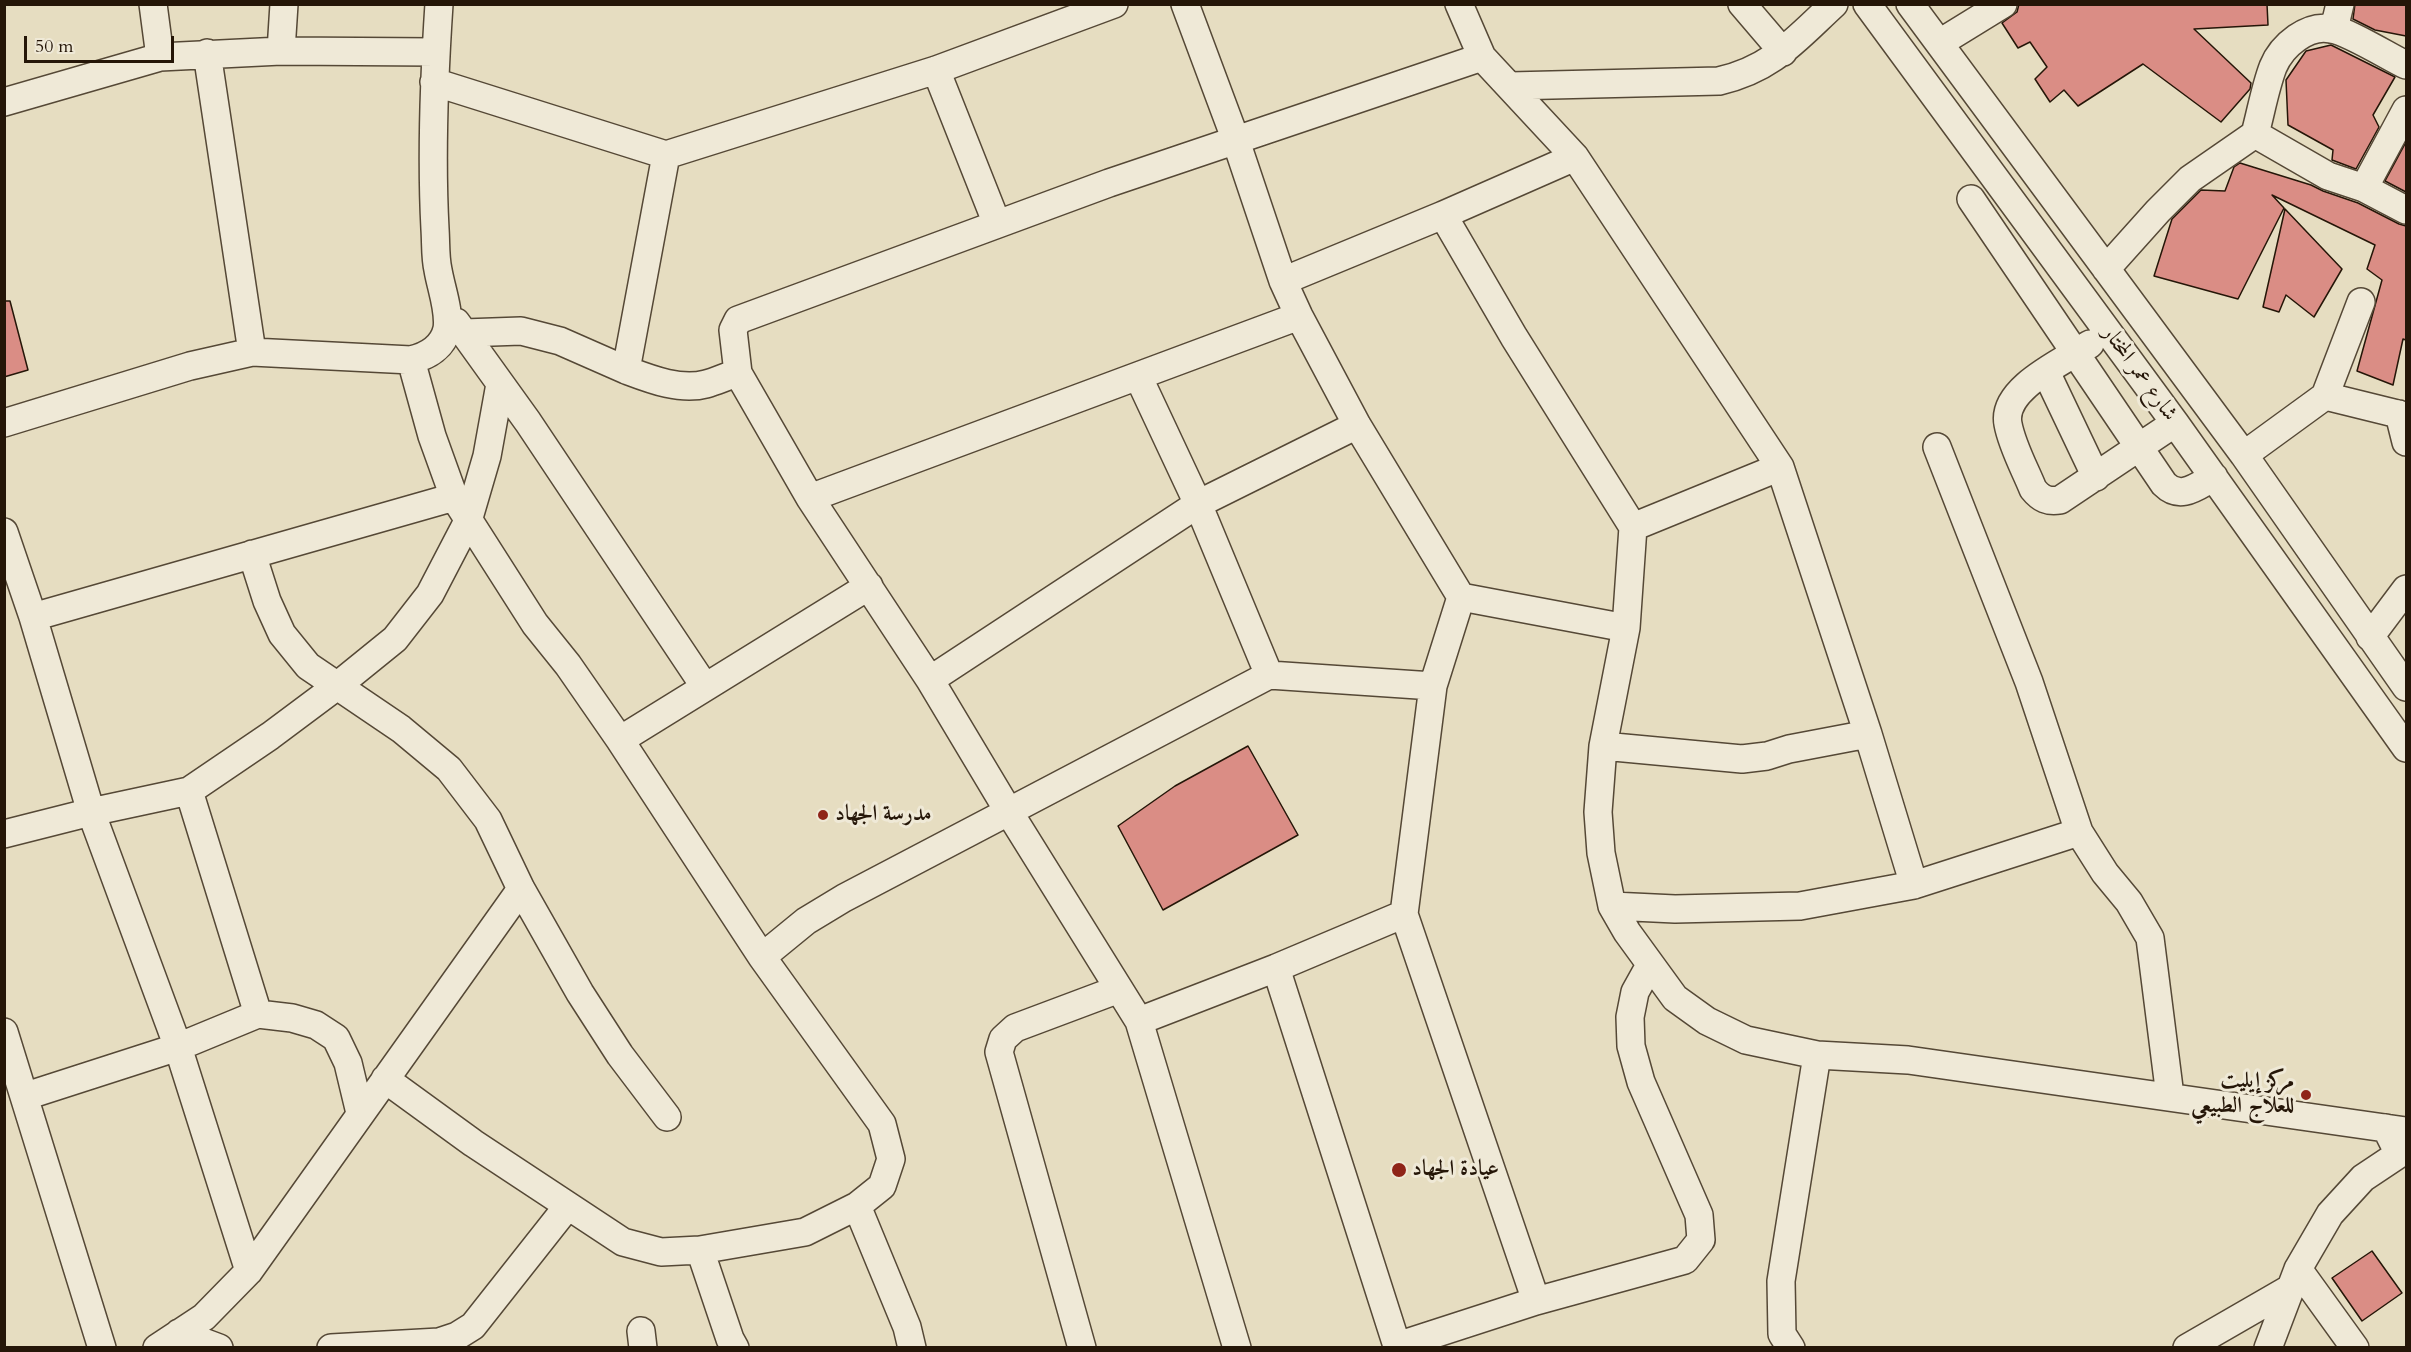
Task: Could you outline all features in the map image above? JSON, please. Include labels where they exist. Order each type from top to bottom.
[{"type":"street","points":[[153,4],[160,57]]},
{"type":"street","points":[[281,51],[284,4]]},
{"type":"street","points":[[4,423],[190,366],[252,352],[411,360],[429,354],[442,342],[447,324],[437,267],[435,227],[434,82],[439,4]]},
{"type":"street","points":[[434,82],[666,155],[936,70],[1114,4]]},
{"type":"street","points":[[1185,4],[1235,138],[1283,281],[1299,316],[1357,425],[1461,597],[1626,628]]},
{"type":"street","points":[[1459,4],[1482,57],[1575,157],[1780,467],[1868,734],[1914,885]]},
{"type":"street","points":[[1742,4],[1783,52]]},
{"type":"street","points":[[1510,86],[1719,81],[1743,76],[1783,52],[1834,4]]},
{"type":"street","name":"شارع عمر المختار","points":[[1867,4],[2175,423],[2406,748]]},
{"type":"street","points":[[1910,4],[1945,40]]},
{"type":"street","points":[[1929,4],[1945,40]]},
{"type":"street","points":[[1911,64],[2003,4]]},
{"type":"street","points":[[2110,264],[2190,178],[2256,134],[2274,67],[2281,54],[2304,33],[2337,17],[2406,65]]},
{"type":"street","name":"شارع عمر المختار","points":[[1945,40],[2110,264],[2406,687]]},
{"type":"street","points":[[4,102],[160,57],[281,51],[436,52]]},
{"type":"street","points":[[207,53],[252,352]]},
{"type":"street","points":[[1237,1347],[1139,1021],[930,680],[810,498],[738,373],[733,330],[738,320],[997,224],[1235,138],[1482,57]]},
{"type":"street","points":[[936,70],[997,224]]},
{"type":"street","points":[[2364,188],[2406,110]]},
{"type":"street","points":[[2256,134],[2328,176],[2364,188],[2406,210]]},
{"type":"street","points":[[626,370],[666,155]]},
{"type":"street","points":[[1283,281],[1575,157]]},
{"type":"street","points":[[1971,199],[2164,484],[2174,491],[2186,492],[2214,477]]},
{"type":"street","points":[[1443,215],[1514,337],[1634,527],[1626,628],[1603,746],[1598,812],[1601,853],[1612,906],[1650,965],[1675,998],[1707,1021],[1746,1040],[1817,1055],[1908,1060],[2170,1096],[2400,1144]]},
{"type":"street","points":[[2027,279],[2055,259]]},
{"type":"street","points":[[2244,455],[2325,396],[2361,302]]},
{"type":"street","points":[[445,306],[528,422],[705,687]]},
{"type":"street","points":[[810,498],[1299,316]]},
{"type":"street","points":[[464,333],[521,331],[560,340],[649,379],[685,385],[704,384],[738,373]]},
{"type":"street","points":[[2108,331],[2019,391],[2008,410],[2008,425],[2033,489],[2045,500],[2060,500],[2175,423]]},
{"type":"street","points":[[385,1079],[473,1143],[623,1242],[661,1252],[700,1250],[805,1232],[857,1206],[882,1186],[891,1159],[882,1124],[762,957],[620,740],[568,665],[536,624],[468,521],[454,497],[432,436],[411,360]]},
{"type":"street","points":[[2046,372],[2096,477]]},
{"type":"street","points":[[1138,376],[1198,504],[1269,675]]},
{"type":"street","points":[[4,834],[189,791],[270,736],[396,639],[430,594],[468,521],[487,456],[500,384]]},
{"type":"street","points":[[2325,396],[2403,415],[2406,442]]},
{"type":"street","points":[[930,680],[1198,504],[1357,425]]},
{"type":"street","points":[[1937,447],[2029,682],[2079,832],[2105,873],[2129,902],[2150,938],[2170,1096]]},
{"type":"street","points":[[1634,527],[1780,467]]},
{"type":"street","points":[[33,616],[454,497]]},
{"type":"street","points":[[4,532],[33,616],[91,812],[178,1047],[249,1271]]},
{"type":"street","points":[[252,554],[267,601],[282,634],[308,666],[401,729],[449,769],[488,820],[521,889],[580,993],[620,1055],[667,1117]]},
{"type":"street","points":[[620,740],[869,586]]},
{"type":"street","points":[[1461,597],[1433,686],[1404,914],[1536,1301]]},
{"type":"street","points":[[2370,637],[2403,602]]},
{"type":"street","points":[[762,957],[806,921],[844,898],[1269,675],[1433,686]]},
{"type":"street","points":[[1603,746],[1742,759],[1767,756],[1789,749],[1868,734]]},
{"type":"street","points":[[189,791],[258,1014]]},
{"type":"street","points":[[1612,906],[1675,909],[1800,906],[1914,885],[2079,832]]},
{"type":"street","points":[[168,1340],[204,1317],[249,1271],[521,889]]},
{"type":"street","points":[[1139,1021],[1276,968],[1404,914]]},
{"type":"street","points":[[1276,968],[1395,1347],[1536,1301],[1685,1260],[1701,1240],[1699,1215],[1641,1082],[1631,1046],[1630,1017],[1635,992],[1650,965]]},
{"type":"street","points":[[1082,1347],[999,1052],[1003,1039],[1015,1028],[1119,989]]},
{"type":"street","points":[[26,1096],[178,1047],[258,1014],[292,1018],[316,1025],[336,1038],[348,1064],[360,1113]]},
{"type":"street","points":[[4,1032],[26,1096],[102,1347]]},
{"type":"street","points":[[1791,1347],[1782,1334],[1781,1281],[1817,1055]]},
{"type":"street","points":[[2268,1347],[2295,1279],[2330,1214],[2363,1178],[2400,1144]]},
{"type":"street","points":[[331,1347],[439,1342],[457,1336],[476,1336],[567,1206]]},
{"type":"street","points":[[857,1206],[907,1327],[912,1347]]},
{"type":"street","points":[[700,1250],[730,1339],[735,1347]]},
{"type":"street","points":[[2187,1347],[2295,1279]]},
{"type":"street","points":[[2295,1279],[2355,1347]]},
{"type":"street","points":[[168,1340],[219,1347]]},
{"type":"building","points":[[2019,4],[2267,4],[2268,25],[2194,29],[2251,83],[2250,89],[2221,122],[2143,64],[2078,106],[2064,90],[2050,102],[2035,79],[2047,67],[2030,42],[2018,48],[2002,23],[2017,12]]},
{"type":"building","points":[[2355,4],[2406,4],[2406,36],[2375,30],[2353,19]]},
{"type":"building","points":[[2331,45],[2395,77],[2373,115],[2379,127],[2356,169],[2332,160],[2333,150],[2288,125],[2286,80],[2306,51]]},
{"type":"building","points":[[2406,142],[2406,192],[2385,181]]},
{"type":"building","points":[[2240,163],[2311,185],[2358,203],[2406,226],[2406,340],[2403,339],[2393,385],[2357,371],[2382,280],[2367,269],[2375,245],[2272,195],[2284,208],[2238,299],[2154,276],[2172,219],[2201,190],[2225,191],[2234,167]]},
{"type":"building","points":[[2285,209],[2342,269],[2314,317],[2286,295],[2279,312],[2263,307]]},
{"type":"building","points":[[4,301],[10,301],[28,370],[4,377]]},
{"type":"building","points":[[1248,746],[1298,835],[1163,910],[1118,826],[1175,786]]},
{"type":"building","points":[[2372,1251],[2402,1293],[2362,1321],[2332,1278]]},
{"type":"place","name":"مدرسة الجهاد","points":[[823,815]]},
{"type":"place","name":"مركز إيليت للعلاج الطبيعي","points":[[2306,1095]]},
{"type":"place","name":"عيادة الجهاد","points":[[1399,1170]]}]
